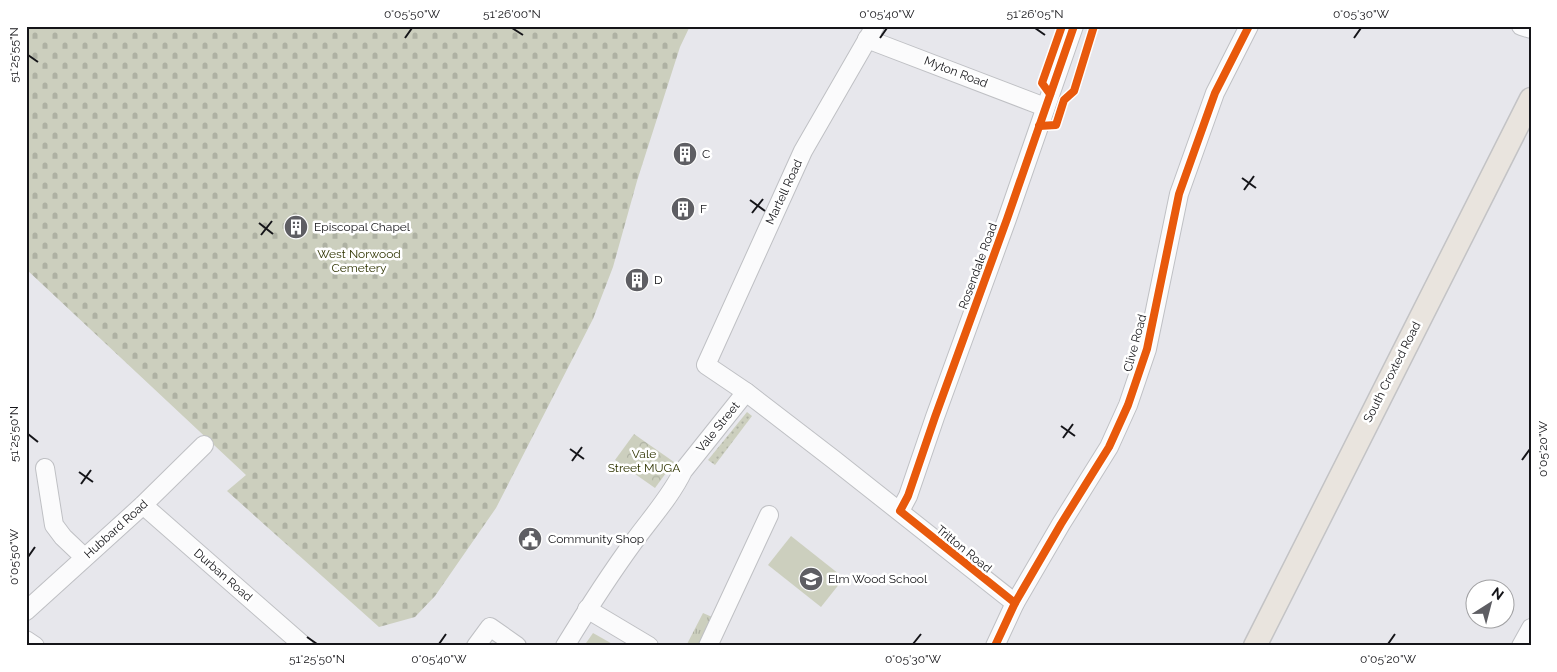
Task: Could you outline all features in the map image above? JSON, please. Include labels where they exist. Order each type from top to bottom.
[{"type":"main road","name":"South Croxted Road","points":[[1256,646],[1531,99]]},
{"type":"street","name":"Rosendale Road","points":[[900,511],[908,496],[1074,26]]},
{"type":"street","name":"Clive Road","points":[[995,646],[1015,603],[1109,447],[1128,405],[1147,349],[1179,194],[1216,93],[1249,26]]},
{"type":"street","points":[[1521,26],[1531,29]]},
{"type":"street","name":"Myton Road","points":[[871,32],[1046,107]]},
{"type":"street","name":"Martell Road","points":[[706,364],[803,151],[871,32]]},
{"type":"street","name":"Tritton Road","points":[[706,364],[746,392],[900,511],[1015,603]]},
{"type":"street","name":"Vale Street","points":[[565,646],[588,609],[683,471],[746,392]]},
{"type":"street","name":"Hubbard Road","points":[[26,611],[143,505],[204,445]]},
{"type":"street","points":[[46,468],[54,525],[63,537],[84,557]]},
{"type":"street","name":"Durban Road","points":[[143,505],[304,646]]},
{"type":"street","points":[[708,646],[769,515]]},
{"type":"street","points":[[588,609],[649,646]]},
{"type":"street","points":[[476,646],[490,627],[517,646]]},
{"type":"street","points":[[1521,646],[1531,628]]},
{"type":"street","points":[[26,640],[35,646]]},
{"type":"green space","name":"West Norwood Cemetery","points":[[26,26],[690,26],[680,47],[637,181],[613,267],[593,319],[496,508],[435,596],[415,617],[379,627],[227,491],[246,475],[26,269]]},
{"type":"green space","points":[[747,412],[752,416],[715,465],[708,460]]},
{"type":"green space","name":"Vale Street MUGA","points":[[634,434],[674,462],[655,488],[615,460]]},
{"type":"green space","points":[[791,536],[844,578],[821,607],[768,565]]},
{"type":"green space","points":[[703,613],[712,617],[698,646],[686,646]]},
{"type":"green space","points":[[593,633],[616,646],[584,646]]},
{"type":"cycle path","points":[[1050,94],[1042,83],[1062,26]]},
{"type":"cycle path","points":[[1015,603],[900,511],[908,496],[1074,26]]},
{"type":"cycle path","points":[[1039,126],[1056,125],[1064,100],[1074,91],[1094,26]]},
{"type":"cycle path","points":[[995,646],[1015,603],[1109,447],[1128,405],[1147,349],[1179,194],[1215,93],[1249,26]]},
{"type":"place","name":"C","points":[[685,154]]},
{"type":"place","name":"F","points":[[683,209]]},
{"type":"place","name":"Episcopal Chapel","points":[[296,227]]},
{"type":"place","name":"D","points":[[637,280]]},
{"type":"place","name":"Community Shop","points":[[530,539]]},
{"type":"place","name":"Elm Wood School","points":[[811,579]]}]
